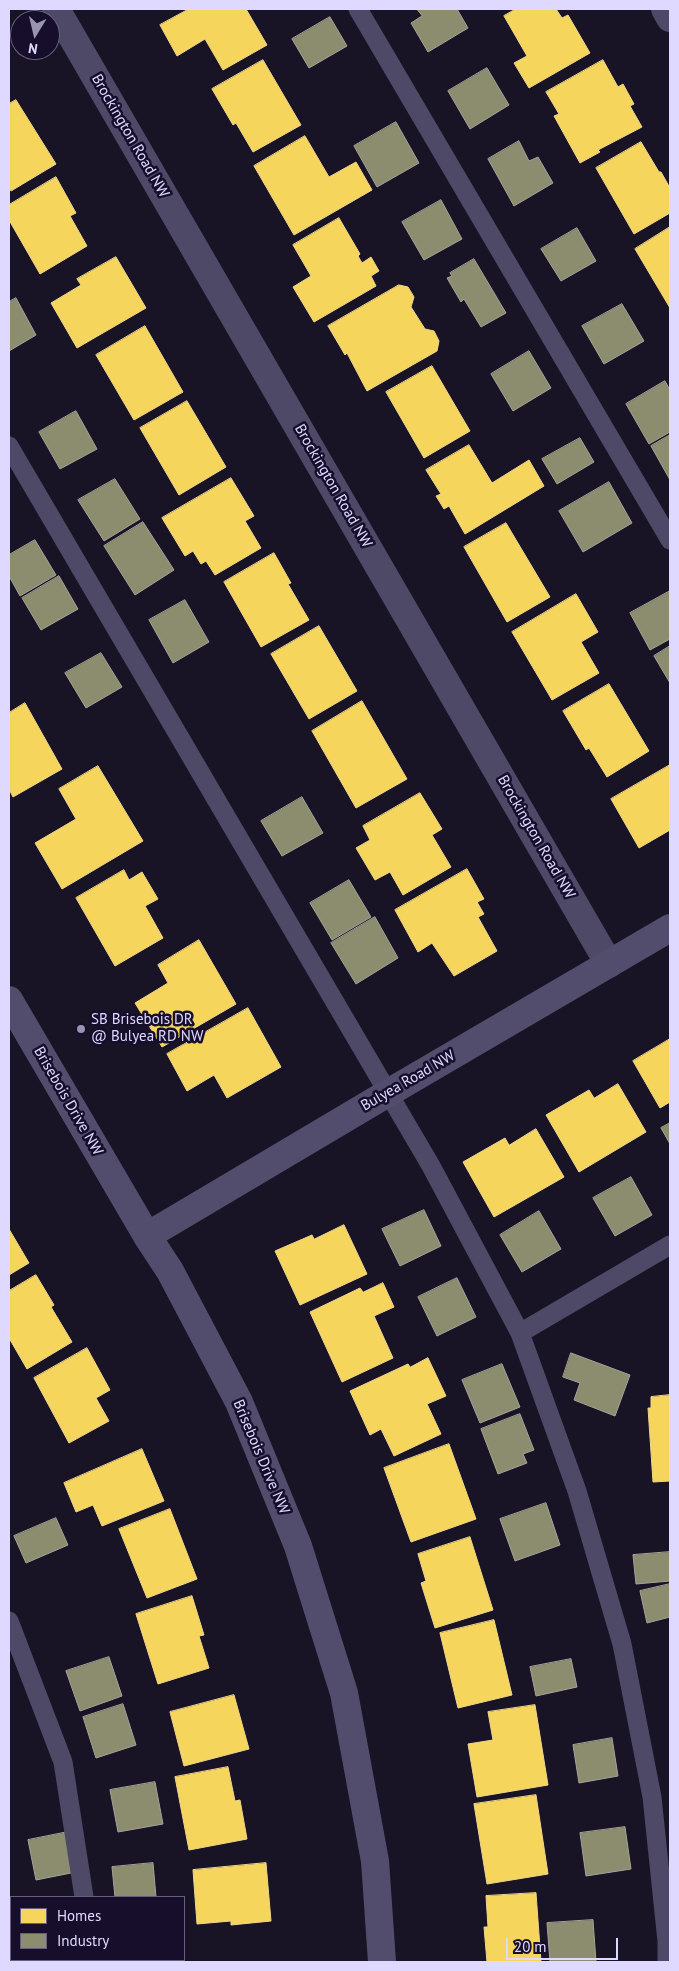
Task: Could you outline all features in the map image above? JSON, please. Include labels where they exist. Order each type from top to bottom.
[{"type":"street","name":"Brockington Road NW","points":[[56,9],[609,964]]},
{"type":"street","points":[[665,9],[670,18]]},
{"type":"street","name":"Bulyea Road NW","points":[[147,1236],[670,928]]},
{"type":"street","name":"Brisebois Drive NW","points":[[9,1000],[147,1236],[170,1271],[239,1402],[298,1546],[344,1693],[375,1861],[382,1962]]},
{"type":"lane","points":[[358,9],[670,540]]},
{"type":"lane","points":[[9,446],[432,1166],[520,1333],[577,1491],[622,1644],[652,1797],[668,1962]]},
{"type":"lane","points":[[520,1333],[670,1245]]},
{"type":"lane","points":[[9,1621],[63,1762],[84,1896]]},
{"type":"building: Homes","points":[[189,9],[246,9],[267,45],[223,70],[205,39],[177,56],[160,25]]},
{"type":"building: Homes","points":[[516,9],[556,9],[562,18],[568,15],[590,53],[529,88],[514,63],[527,56],[504,16]]},
{"type":"building: Homes","points":[[263,60],[301,125],[253,152],[236,123],[233,125],[212,89]]},
{"type":"building: Homes","points":[[603,60],[618,87],[623,84],[634,104],[630,106],[642,127],[598,150],[600,152],[580,163],[554,116],[559,114],[546,92]]},
{"type":"building: Homes","points":[[16,100],[56,164],[11,191],[9,187],[9,104]]},
{"type":"building: Homes","points":[[305,136],[329,177],[356,162],[372,190],[294,235],[254,166]]},
{"type":"building: Homes","points":[[641,142],[670,188],[670,213],[634,234],[596,168]]},
{"type":"building: Homes","points":[[56,177],[76,213],[70,216],[87,246],[40,274],[9,220],[9,205]]},
{"type":"building: Homes","points":[[339,218],[360,254],[358,256],[362,263],[371,257],[379,271],[371,276],[376,286],[314,322],[293,287],[311,276],[293,245]]},
{"type":"building: Homes","points":[[670,227],[670,308],[635,249]]},
{"type":"building: Homes","points":[[116,257],[146,308],[77,348],[51,303],[81,285],[77,279]]},
{"type":"building: Homes","points":[[399,285],[408,287],[414,297],[411,307],[425,329],[434,331],[439,341],[437,351],[367,391],[347,353],[345,355],[328,326]]},
{"type":"building: Homes","points":[[145,326],[183,392],[134,420],[96,355]]},
{"type":"building: Homes","points":[[432,366],[470,431],[424,458],[386,392]]},
{"type":"building: Homes","points":[[187,401],[226,467],[179,495],[140,428]]},
{"type":"building: Homes","points":[[469,445],[492,483],[529,460],[544,486],[465,534],[449,506],[444,509],[436,496],[441,494],[426,470]]},
{"type":"building: Homes","points":[[231,478],[254,516],[245,521],[261,548],[215,575],[206,561],[201,564],[193,551],[185,556],[162,518]]},
{"type":"building: Homes","points":[[506,523],[550,597],[507,622],[464,547]]},
{"type":"building: Homes","points":[[274,553],[291,583],[288,584],[309,620],[261,647],[224,582]]},
{"type":"building: Homes","points":[[576,594],[598,632],[581,642],[599,673],[552,700],[512,632]]},
{"type":"building: Homes","points":[[319,626],[357,691],[309,719],[271,654]]},
{"type":"building: Homes","points":[[609,684],[649,751],[607,777],[589,748],[586,750],[563,711]]},
{"type":"building: Homes","points":[[362,701],[407,779],[356,808],[312,731]]},
{"type":"building: Homes","points":[[25,703],[62,769],[13,797],[9,789],[9,713]]},
{"type":"building: Homes","points":[[670,765],[670,830],[639,848],[611,799]]},
{"type":"building: Homes","points":[[98,766],[143,841],[62,889],[35,843],[76,819],[59,789]]},
{"type":"building: Homes","points":[[420,793],[442,829],[432,835],[451,867],[403,895],[390,872],[375,880],[356,848],[370,840],[363,826]]},
{"type":"building: Homes","points":[[467,869],[484,899],[477,902],[484,914],[478,917],[497,951],[454,976],[432,943],[418,952],[395,910]]},
{"type":"building: Homes","points":[[124,870],[129,880],[142,872],[158,899],[145,906],[163,938],[115,966],[76,898]]},
{"type":"building: Homes","points":[[199,940],[236,1004],[162,1047],[135,1003],[168,983],[158,965]]},
{"type":"building: Homes","points":[[248,1008],[281,1067],[227,1098],[214,1075],[187,1091],[167,1054]]},
{"type":"building: Homes","points":[[670,1039],[670,1102],[660,1108],[633,1061]]},
{"type":"building: Homes","points":[[618,1084],[646,1132],[579,1172],[546,1115],[589,1090],[594,1098]]},
{"type":"building: Homes","points":[[536,1129],[564,1177],[494,1217],[463,1162],[505,1138],[509,1145]]},
{"type":"building: Homes","points":[[344,1225],[367,1274],[300,1305],[275,1251],[312,1235],[314,1239]]},
{"type":"building: Homes","points":[[9,1229],[29,1263],[9,1275]]},
{"type":"building: Homes","points":[[36,1275],[54,1305],[51,1307],[72,1342],[27,1369],[9,1338],[9,1291]]},
{"type":"building: Homes","points":[[383,1283],[394,1307],[374,1316],[393,1358],[342,1382],[310,1312],[360,1288],[363,1292]]},
{"type":"building: Homes","points":[[87,1348],[110,1390],[96,1398],[109,1421],[69,1443],[34,1378]]},
{"type":"building: Homes","points":[[428,1358],[446,1396],[427,1404],[441,1434],[394,1456],[381,1429],[370,1435],[350,1391],[408,1364],[410,1367]]},
{"type":"building: Homes","points":[[670,1395],[670,1481],[653,1482],[648,1408],[651,1408],[651,1397]]},
{"type":"building: Homes","points":[[449,1444],[476,1519],[411,1542],[384,1468]]},
{"type":"building: Homes","points":[[142,1449],[164,1501],[102,1526],[93,1505],[76,1512],[64,1483]]},
{"type":"building: Homes","points":[[170,1509],[197,1579],[147,1598],[119,1529]]},
{"type":"building: Homes","points":[[470,1537],[493,1610],[435,1628],[421,1583],[426,1581],[418,1554]]},
{"type":"building: Homes","points":[[192,1596],[204,1635],[199,1636],[209,1668],[158,1684],[136,1614]]},
{"type":"building: Homes","points":[[494,1620],[512,1695],[458,1708],[440,1633]]},
{"type":"building: Homes","points":[[234,1695],[249,1749],[184,1766],[170,1712]]},
{"type":"building: Homes","points":[[535,1705],[548,1785],[477,1797],[468,1744],[493,1740],[488,1712]]},
{"type":"building: Homes","points":[[228,1767],[235,1801],[240,1800],[247,1839],[189,1850],[175,1777]]},
{"type":"building: Homes","points":[[536,1795],[548,1874],[487,1884],[474,1804]]},
{"type":"building: Homes","points":[[266,1863],[271,1921],[231,1925],[231,1921],[197,1924],[193,1870]]},
{"type":"building: Homes","points":[[536,1893],[541,1962],[487,1962],[484,1927],[488,1927],[486,1896]]},
{"type":"building: Industry","points":[[417,9],[457,9],[468,28],[428,52],[411,23],[422,16]]},
{"type":"building: Industry","points":[[330,17],[347,46],[309,68],[292,39]]},
{"type":"building: Industry","points":[[487,68],[509,105],[470,129],[448,91]]},
{"type":"building: Industry","points":[[396,122],[419,163],[377,187],[354,146]]},
{"type":"building: Industry","points":[[519,141],[529,161],[538,157],[553,183],[514,206],[488,159]]},
{"type":"building: Industry","points":[[441,200],[462,239],[424,260],[402,222]]},
{"type":"building: Industry","points":[[577,228],[596,261],[561,281],[541,249]]},
{"type":"building: Industry","points":[[474,259],[506,313],[481,327],[464,299],[461,302],[447,278],[452,276],[450,273]]},
{"type":"building: Industry","points":[[16,298],[36,335],[9,351],[9,302]]},
{"type":"building: Industry","points":[[622,304],[644,341],[604,364],[582,326]]},
{"type":"building: Industry","points":[[529,351],[551,388],[513,411],[491,374]]},
{"type":"building: Industry","points":[[665,381],[670,390],[670,432],[649,444],[626,404]]},
{"type":"building: Industry","points":[[76,411],[97,449],[60,469],[39,432]]},
{"type":"building: Industry","points":[[670,435],[670,480],[651,446]]},
{"type":"building: Industry","points":[[580,438],[594,462],[557,484],[542,459]]},
{"type":"building: Industry","points":[[115,479],[140,519],[104,541],[78,500]]},
{"type":"building: Industry","points":[[609,482],[632,523],[583,552],[559,511]]},
{"type":"building: Industry","points":[[143,522],[174,570],[135,595],[104,546]]},
{"type":"building: Industry","points":[[35,540],[56,575],[20,596],[9,576],[9,555]]},
{"type":"building: Industry","points":[[59,576],[78,609],[41,630],[22,598]]},
{"type":"building: Industry","points":[[670,591],[670,639],[650,650],[630,613]]},
{"type":"building: Industry","points":[[185,600],[209,642],[173,663],[149,620]]},
{"type":"building: Industry","points":[[670,646],[670,683],[654,656]]},
{"type":"building: Industry","points":[[101,653],[122,687],[86,708],[65,673]]},
{"type":"building: Industry","points":[[302,797],[323,833],[282,856],[261,821]]},
{"type":"building: Industry","points":[[349,880],[371,917],[332,940],[310,903]]},
{"type":"building: Industry","points":[[375,917],[398,958],[356,984],[331,943]]},
{"type":"building: Industry","points":[[670,1123],[670,1144],[661,1128]]},
{"type":"building: Industry","points":[[631,1177],[652,1215],[615,1236],[593,1198]]},
{"type":"building: Industry","points":[[424,1210],[441,1246],[400,1266],[382,1229]]},
{"type":"building: Industry","points":[[539,1211],[561,1249],[522,1272],[500,1235]]},
{"type":"building: Industry","points":[[457,1278],[476,1317],[437,1336],[418,1297]]},
{"type":"building: Industry","points":[[571,1353],[630,1375],[615,1416],[574,1400],[580,1383],[563,1377]]},
{"type":"building: Industry","points":[[502,1364],[520,1407],[480,1423],[462,1380]]},
{"type":"building: Industry","points":[[520,1414],[534,1450],[523,1454],[527,1463],[498,1474],[481,1429]]},
{"type":"building: Industry","points":[[546,1503],[560,1545],[515,1561],[500,1519]]},
{"type":"building: Industry","points":[[56,1518],[68,1545],[26,1563],[14,1536]]},
{"type":"building: Industry","points":[[670,1552],[670,1581],[636,1584],[633,1555]]},
{"type":"building: Industry","points":[[670,1584],[670,1617],[647,1623],[640,1591]]},
{"type":"building: Industry","points":[[109,1657],[122,1696],[80,1711],[66,1671]]},
{"type":"building: Industry","points":[[571,1659],[577,1687],[536,1696],[530,1667]]},
{"type":"building: Industry","points":[[123,1704],[136,1745],[96,1758],[83,1717]]},
{"type":"building: Industry","points":[[612,1738],[618,1776],[579,1783],[573,1745]]},
{"type":"building: Industry","points":[[155,1782],[163,1824],[118,1832],[110,1790]]},
{"type":"building: Industry","points":[[625,1827],[631,1869],[586,1876],[580,1833]]},
{"type":"building: Industry","points":[[68,1832],[76,1872],[36,1880],[28,1840]]},
{"type":"building: Industry","points":[[153,1863],[156,1896],[115,1896],[112,1867]]},
{"type":"building: Industry","points":[[593,1920],[596,1962],[550,1962],[547,1923]]},
{"type":"place","name":"SB Brisebois DR @ Bulyea RD NW","points":[[81,1029]]}]
